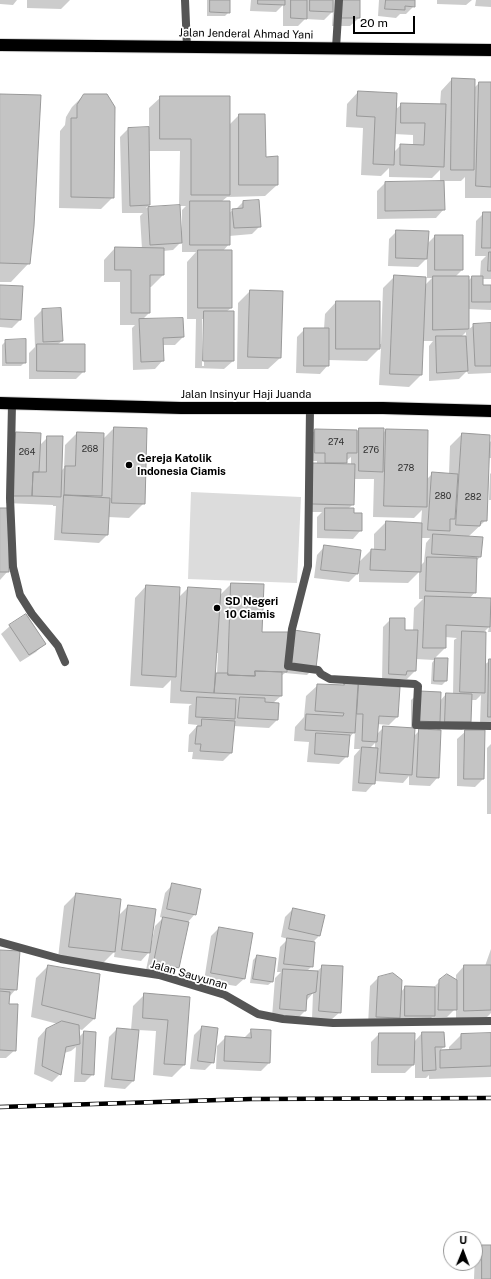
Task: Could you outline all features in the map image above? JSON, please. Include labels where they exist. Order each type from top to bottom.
[{"type":"highway","name":"Jalan Jenderal Ahmad Yani","points":[[0,45],[491,50]]},
{"type":"highway","name":"Jalan Insinyur Haji Juanda","points":[[6,404],[491,411]]},
{"type":"street","points":[[185,0],[187,47]]},
{"type":"street","points":[[336,48],[339,0]]},
{"type":"street","points":[[6,404],[13,567],[20,595],[32,614],[58,646],[65,662]]},
{"type":"street","points":[[310,408],[308,566],[292,629],[288,666],[318,670],[321,674],[330,679],[415,684],[418,686],[416,725],[491,726]]},
{"type":"street","name":"Jalan Sauyunan","points":[[0,942],[61,959],[159,975],[225,995],[258,1014],[283,1019],[333,1023],[491,1021]]},
{"type":"shaded area","points":[[191,492],[301,497],[297,583],[188,579]]},
{"type":"building","points":[[210,0],[230,0],[230,13],[210,12]]},
{"type":"building","points":[[258,0],[285,0],[285,5],[258,4]]},
{"type":"building","points":[[291,0],[307,0],[307,19],[291,18]]},
{"type":"building","points":[[310,0],[333,0],[333,12],[310,11]]},
{"type":"building","points":[[341,0],[360,0],[360,18],[340,18]]},
{"type":"building","points":[[386,0],[415,0],[415,7],[405,6],[405,10],[385,9]]},
{"type":"building","points":[[452,78],[475,79],[474,170],[451,170]]},
{"type":"building","points":[[479,82],[491,82],[491,187],[476,186]]},
{"type":"building","points":[[358,91],[397,93],[394,165],[373,164],[375,117],[357,116]]},
{"type":"building","points":[[0,94],[41,95],[34,226],[30,264],[0,263]]},
{"type":"building","points":[[84,94],[107,94],[115,107],[114,198],[71,197],[71,118],[77,118],[77,105]]},
{"type":"building","points":[[160,96],[230,96],[230,195],[191,195],[191,139],[160,139]]},
{"type":"building","points":[[401,103],[446,104],[444,167],[400,165],[400,144],[424,145],[425,123],[401,123]]},
{"type":"building","points":[[239,114],[265,114],[266,157],[278,156],[278,185],[239,185]]},
{"type":"building","points":[[149,127],[150,205],[130,206],[128,128]]},
{"type":"building","points":[[444,181],[445,210],[385,211],[385,182]]},
{"type":"building","points":[[259,200],[261,227],[234,228],[232,209],[243,208],[243,201]]},
{"type":"building","points":[[190,201],[230,201],[230,245],[190,245]]},
{"type":"building","points":[[180,205],[182,243],[150,245],[148,207]]},
{"type":"building","points":[[483,212],[491,212],[491,248],[482,248]]},
{"type":"building","points":[[396,230],[429,231],[427,259],[396,258]]},
{"type":"building","points":[[435,235],[463,235],[463,270],[435,270]]},
{"type":"building","points":[[115,247],[164,248],[164,275],[150,275],[150,313],[131,313],[131,270],[115,270]]},
{"type":"building","points":[[198,250],[232,250],[232,308],[198,308]]},
{"type":"building","points":[[489,252],[491,252],[491,271],[488,271]]},
{"type":"building","points":[[394,275],[426,277],[422,375],[390,374]]},
{"type":"building","points":[[433,276],[469,276],[469,329],[433,330]]},
{"type":"building","points":[[472,276],[483,276],[483,285],[491,285],[491,302],[472,302]]},
{"type":"building","points":[[0,285],[23,286],[21,320],[0,319]]},
{"type":"building","points":[[250,290],[283,291],[281,358],[248,357]]},
{"type":"building","points":[[336,301],[380,301],[380,349],[336,349]]},
{"type":"building","points":[[61,308],[63,341],[43,342],[42,309]]},
{"type":"building","points":[[204,311],[234,311],[234,361],[203,361]]},
{"type":"building","points":[[183,318],[184,337],[163,338],[164,361],[141,362],[139,319]]},
{"type":"building","points":[[491,323],[491,366],[475,366],[473,324]]},
{"type":"building","points":[[304,328],[329,328],[329,366],[304,366]]},
{"type":"building","points":[[436,336],[466,336],[468,371],[437,373]]},
{"type":"building","points":[[26,339],[26,363],[6,363],[5,340]]},
{"type":"building","points":[[37,344],[85,344],[85,372],[37,371]]},
{"type":"building","name":"Gereja Katolik Indonesia Ciamis","points":[[114,427],[147,428],[145,504],[112,503]]},
{"type":"building","points":[[359,428],[384,428],[383,472],[359,471]]},
{"type":"building","points":[[315,429],[357,430],[357,453],[347,453],[347,463],[325,463],[325,453],[315,453]]},
{"type":"building","points":[[386,429],[428,430],[427,507],[384,506]]},
{"type":"building","points":[[16,432],[41,433],[39,472],[33,472],[32,496],[13,496]]},
{"type":"building","points":[[77,432],[104,433],[102,496],[64,495],[65,466],[75,466]]},
{"type":"building","points":[[462,433],[490,435],[487,521],[481,521],[480,526],[456,525]]},
{"type":"building","points":[[47,436],[63,436],[61,497],[32,496],[33,472],[46,472]]},
{"type":"building","points":[[313,463],[355,464],[354,505],[312,504]]},
{"type":"building","points":[[432,472],[458,474],[455,519],[450,519],[450,531],[428,530]]},
{"type":"building","points":[[64,495],[110,498],[108,535],[62,533]]},
{"type":"building","points":[[0,508],[9,508],[9,572],[0,572]]},
{"type":"building","points":[[325,508],[354,508],[354,513],[362,513],[362,531],[325,530]]},
{"type":"building","points":[[386,521],[422,523],[421,572],[370,570],[371,549],[385,550]]},
{"type":"building","points":[[433,534],[483,537],[481,557],[432,554]]},
{"type":"building","points":[[324,545],[361,550],[358,574],[321,570]]},
{"type":"building","points":[[427,557],[477,558],[476,593],[426,591]]},
{"type":"building","points":[[231,583],[264,584],[262,632],[288,632],[287,672],[255,671],[255,676],[228,675]]},
{"type":"building","points":[[146,585],[180,587],[176,677],[142,675]]},
{"type":"building","points":[[188,587],[221,589],[214,693],[181,691]]},
{"type":"building","points":[[425,596],[491,598],[490,627],[446,625],[446,648],[423,648]]},
{"type":"building","points":[[26,614],[46,644],[29,655],[9,625]]},
{"type":"building","points":[[390,618],[405,618],[405,630],[418,630],[416,671],[407,671],[406,675],[389,674]]},
{"type":"building","points":[[294,630],[320,634],[316,668],[289,664]]},
{"type":"building","points":[[462,631],[486,632],[485,693],[460,692]]},
{"type":"building","points":[[435,658],[448,658],[447,681],[434,681]]},
{"type":"building","points":[[489,659],[491,659],[491,717],[488,717]]},
{"type":"building","points":[[255,671],[282,672],[282,696],[214,693],[216,673],[255,676]]},
{"type":"building","points":[[344,683],[358,684],[355,733],[305,730],[306,714],[343,716],[344,713],[315,711],[317,684],[344,685]]},
{"type":"building","points":[[359,684],[400,687],[398,717],[379,716],[377,742],[362,741],[363,714],[357,714]]},
{"type":"building","points":[[419,691],[441,692],[440,722],[418,721]]},
{"type":"building","points":[[446,693],[472,694],[471,722],[445,722]]},
{"type":"building","points":[[197,697],[236,699],[235,719],[196,717]]},
{"type":"building","points":[[240,697],[265,698],[265,702],[279,703],[278,720],[238,718]]},
{"type":"building","points":[[202,719],[235,721],[232,753],[200,751],[201,744],[195,744],[197,726],[201,726]]},
{"type":"building","points":[[383,726],[415,728],[412,775],[380,773]]},
{"type":"building","points":[[419,729],[441,730],[439,778],[417,777]]},
{"type":"building","points":[[465,730],[485,730],[484,779],[464,779]]},
{"type":"building","points":[[316,733],[350,735],[348,757],[315,754]]},
{"type":"building","points":[[362,747],[378,748],[375,784],[359,783]]},
{"type":"building","points":[[172,883],[201,889],[196,915],[167,909]]},
{"type":"building","points":[[76,893],[121,899],[115,952],[69,947]]},
{"type":"building","points":[[128,905],[156,909],[150,953],[122,950]]},
{"type":"building","points":[[293,908],[325,915],[320,936],[289,929]]},
{"type":"building","points":[[163,917],[189,922],[179,968],[154,962]]},
{"type":"building","points":[[219,927],[253,933],[245,979],[211,973]]},
{"type":"building","points":[[287,938],[315,942],[313,967],[284,964]]},
{"type":"building","points":[[0,950],[20,951],[17,990],[0,989]]},
{"type":"building","points":[[257,955],[276,958],[273,982],[253,979]]},
{"type":"building","points":[[48,965],[100,974],[95,1019],[42,1005]]},
{"type":"building","points":[[322,965],[343,966],[341,1013],[319,1011]]},
{"type":"building","points":[[464,965],[491,965],[491,1010],[464,1011]]},
{"type":"building","points":[[283,969],[318,971],[316,992],[307,995],[306,1011],[280,1009]]},
{"type":"building","points":[[393,973],[402,980],[400,1018],[376,1017],[378,977]]},
{"type":"building","points":[[447,974],[457,980],[457,1010],[438,1010],[439,980]]},
{"type":"building","points":[[405,986],[435,987],[435,1016],[405,1016]]},
{"type":"building","points":[[0,991],[10,992],[9,1004],[18,1004],[16,1051],[0,1050]]},
{"type":"building","points":[[144,993],[190,997],[185,1065],[164,1064],[168,1020],[143,1018]]},
{"type":"building","points":[[62,1021],[79,1025],[80,1044],[66,1047],[61,1075],[42,1066],[46,1029]]},
{"type":"building","points":[[202,1026],[218,1028],[214,1063],[198,1061]]},
{"type":"building","points":[[117,1028],[139,1030],[134,1081],[112,1079]]},
{"type":"building","points":[[251,1029],[271,1030],[270,1063],[224,1061],[225,1036],[251,1038]]},
{"type":"building","points":[[84,1031],[96,1032],[94,1075],[82,1074]]},
{"type":"building","points":[[422,1032],[444,1032],[445,1047],[435,1047],[436,1070],[423,1071]]},
{"type":"building","points":[[379,1033],[415,1033],[414,1065],[378,1065]]},
{"type":"building","points":[[491,1033],[491,1066],[440,1068],[440,1050],[461,1049],[461,1034]]},
{"type":"building","points":[[483,1245],[491,1245],[491,1279],[482,1279]]},
{"type":"railway","points":[[0,1107],[251,1099],[491,1098]]},
{"type":"place","name":"Gereja Katolik Indonesia Ciamis","points":[[129,465]]},
{"type":"place","name":"SD Negeri 10 Ciamis","points":[[217,608]]}]
